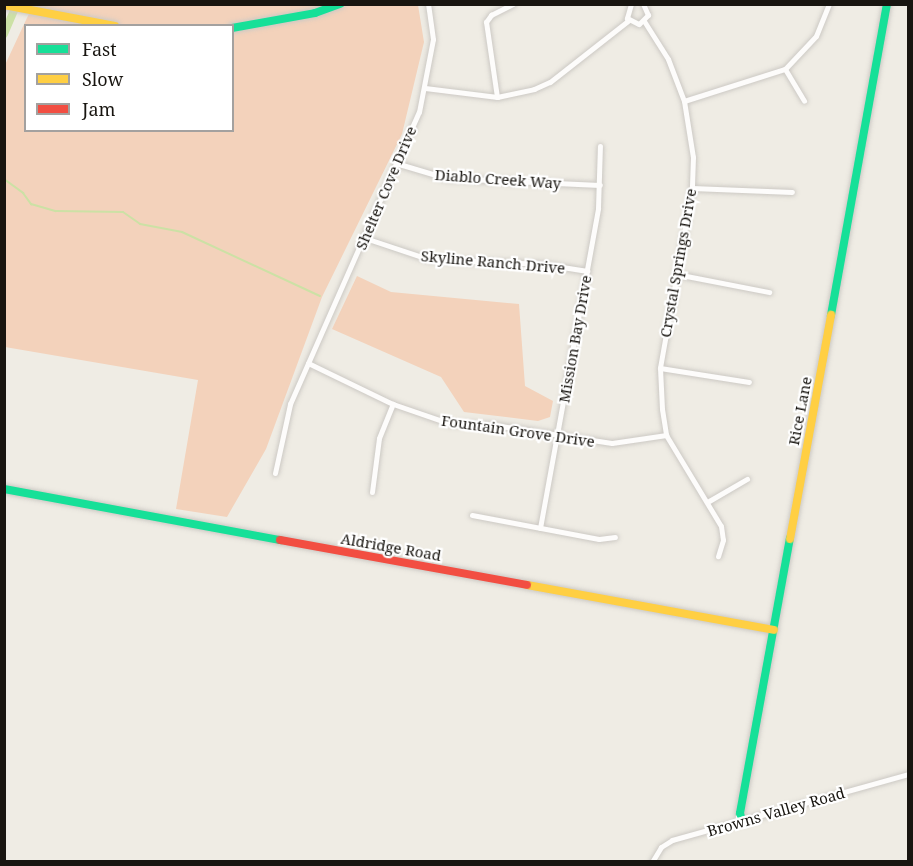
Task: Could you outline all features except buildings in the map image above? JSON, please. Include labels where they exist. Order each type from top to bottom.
[{"type":"street","points":[[234,28],[296,17],[340,4]]},
{"type":"street","name":"Shelter Cove Drive","points":[[275,473],[285,419],[308,363],[399,164],[425,88],[433,39],[429,4]]},
{"type":"street","points":[[497,97],[486,22],[491,15],[513,4]]},
{"type":"street","points":[[684,101],[785,69],[816,36],[829,4]]},
{"type":"street","name":"Rice Lane","points":[[742,821],[740,813],[887,4]]},
{"type":"street","points":[[5,5],[106,24]]},
{"type":"street","points":[[425,88],[497,97],[550,82],[629,20],[630,5]]},
{"type":"street","points":[[629,20],[635,24],[644,21],[646,5]]},
{"type":"street","name":"Crystal Springs Drive","points":[[644,21],[668,59],[684,101],[691,132],[693,188],[660,368],[666,435],[709,501],[721,526],[723,540],[718,555]]},
{"type":"street","points":[[785,69],[804,101]]},
{"type":"street","name":"Mission Bay Drive","points":[[540,528],[587,271],[600,185],[600,146]]},
{"type":"street","name":"Diablo Creek Way","points":[[399,164],[446,178],[600,185]]},
{"type":"street","points":[[693,188],[792,192]]},
{"type":"street","name":"Skyline Ranch Drive","points":[[365,238],[428,259],[543,264],[587,271]]},
{"type":"street","points":[[676,274],[769,292]]},
{"type":"street","name":"Fountain Grove Drive","points":[[308,363],[393,404],[448,423],[494,425],[612,443],[666,435]]},
{"type":"street","points":[[660,368],[748,382]]},
{"type":"street","points":[[372,492],[379,438],[393,404]]},
{"type":"street","points":[[709,501],[747,479]]},
{"type":"street","name":"Aldridge Road","points":[[4,489],[774,630]]},
{"type":"street","points":[[472,515],[599,539],[615,537]]},
{"type":"street","name":"Browns Valley Road","points":[[652,861],[661,847],[672,840],[909,774]]},
{"type":"shaded area","points":[[33,5],[418,5],[424,42],[402,134],[322,297],[266,449],[227,517],[176,509],[198,380],[5,347],[5,65],[24,24],[24,132],[234,132],[234,24],[24,24]]},
{"type":"shaded area","points":[[357,276],[391,292],[519,304],[525,386],[553,401],[550,417],[538,421],[464,412],[441,377],[332,329]]},
{"type":"waterway","points":[[4,34],[17,4]]},
{"type":"waterway","points":[[4,179],[23,193],[31,204],[56,211],[123,212],[140,224],[182,232],[320,296]]},
{"type":"traffic: fast","points":[[234,28],[315,13],[340,4]]},
{"type":"traffic: fast","points":[[831,315],[887,4]]},
{"type":"traffic: fast","points":[[4,489],[280,540]]},
{"type":"traffic: fast","points":[[742,821],[740,813],[790,539]]},
{"type":"traffic: slow","points":[[4,5],[104,24]]},
{"type":"traffic: slow","points":[[790,539],[831,315]]},
{"type":"traffic: slow","points":[[527,585],[774,630]]},
{"type":"traffic: jam","points":[[280,540],[527,585]]}]
